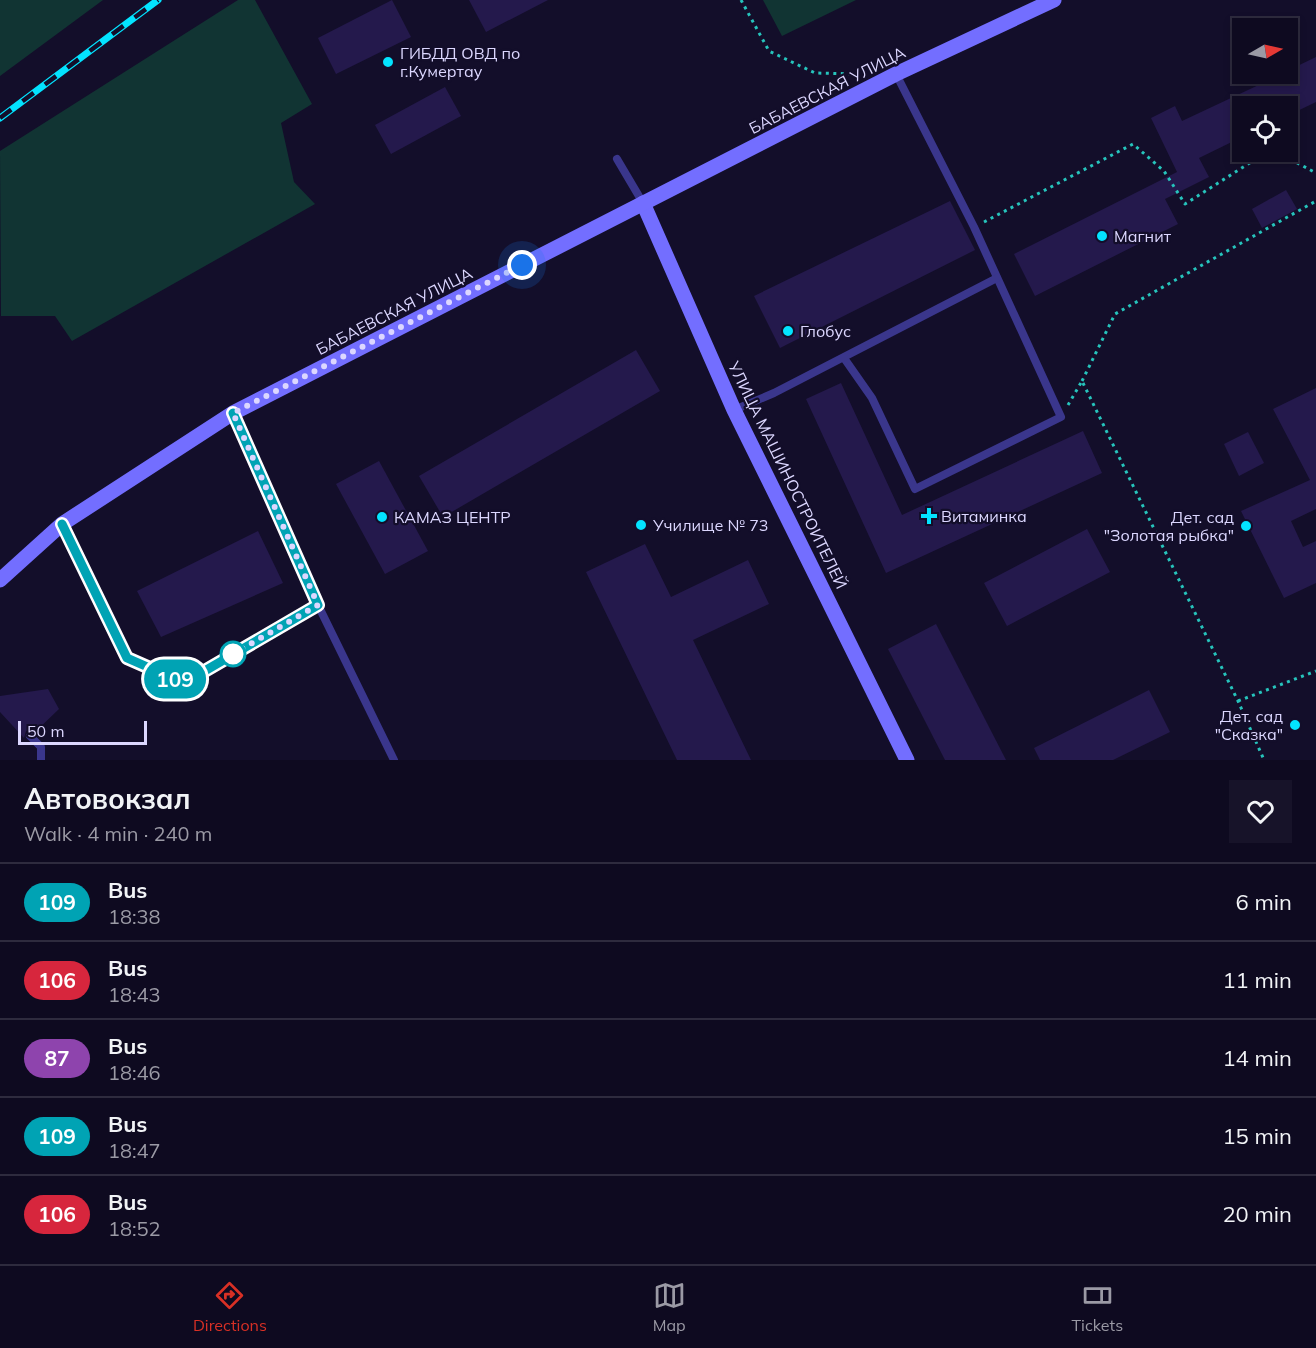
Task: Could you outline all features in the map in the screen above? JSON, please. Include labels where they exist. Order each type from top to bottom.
[{"type":"main road","name":"БАБАЕВСКАЯ УЛИЦА","points":[[0,580],[62,524],[233,413],[896,74],[1054,0]]},
{"type":"main road","name":"УЛИЦА МАШИНОСТРОИТЕЛЕЙ","points":[[643,204],[734,410],[907,760]]},
{"type":"lane","points":[[844,358],[872,398],[915,489],[1061,417],[974,228],[896,74]]},
{"type":"lane","points":[[617,159],[643,204]]},
{"type":"lane","points":[[734,410],[844,358],[997,278]]},
{"type":"lane","points":[[233,413],[318,605],[394,760]]},
{"type":"lane","points":[[62,524],[127,658],[184,683],[318,605]]},
{"type":"lane","points":[[30,736],[41,747],[41,760]]},
{"type":"path","points":[[741,0],[769,51],[815,73],[861,74]]},
{"type":"path","points":[[974,228],[1133,144],[1164,171],[1185,204],[1252,162]]},
{"type":"path","points":[[1296,162],[1316,173]]},
{"type":"path","points":[[1061,417],[1082,381],[1115,314],[1316,201]]},
{"type":"path","points":[[1082,381],[1238,701],[1264,760]]},
{"type":"path","points":[[1238,701],[1316,671]]},
{"type":"green space","points":[[0,0],[103,0],[0,76]]},
{"type":"green space","points":[[238,0],[255,0],[312,104],[281,123],[294,182],[315,204],[72,341],[55,316],[1,316],[0,151]]},
{"type":"green space","points":[[763,0],[856,0],[782,36]]},
{"type":"building","points":[[392,0],[411,37],[336,74],[318,38]]},
{"type":"building","points":[[469,0],[548,0],[486,32]]},
{"type":"building","points":[[1316,57],[1316,102],[1298,111],[1298,96],[1235,96],[1261,84],[1298,84],[1298,66]]},
{"type":"building","points":[[445,87],[461,116],[391,154],[375,125]]},
{"type":"building","points":[[1232,98],[1232,142],[1199,158],[1209,177],[1165,199],[1178,224],[1035,296],[1014,254],[1177,172],[1151,118],[1175,106],[1182,121]]},
{"type":"building","points":[[1286,190],[1297,209],[1262,228],[1252,209]]},
{"type":"building","points":[[950,201],[975,250],[780,348],[754,296]]},
{"type":"building","points":[[636,350],[660,391],[443,517],[419,476]]},
{"type":"building","points":[[841,383],[902,515],[1083,431],[1102,473],[886,573],[806,399]]},
{"type":"building","name":"Дет. сад \"Золотая рыбка\"","points":[[1316,388],[1316,509],[1291,521],[1303,547],[1316,541],[1316,583],[1284,598],[1241,511],[1310,480],[1273,409]]},
{"type":"building","points":[[1248,432],[1264,463],[1239,476],[1224,444]]},
{"type":"building","name":"КАМАЗ ЦЕНТР","points":[[379,461],[428,551],[385,574],[336,484]]},
{"type":"building","points":[[1087,529],[1110,572],[1007,626],[984,583]]},
{"type":"building","points":[[258,531],[283,583],[161,637],[137,591]]},
{"type":"building","points":[[645,544],[671,597],[748,560],[769,604],[693,640],[751,760],[677,760],[586,572]]},
{"type":"building","points":[[936,624],[1006,760],[945,760],[888,649]]},
{"type":"building","points":[[48,689],[59,709],[35,732],[26,731],[24,738],[0,712],[0,696]]},
{"type":"building","points":[[1149,690],[1170,732],[1113,760],[1040,760],[1034,748]]},
{"type":"railway","points":[[0,118],[158,0]]},
{"type":"bus line","name":"109","points":[[62,524],[127,658],[184,683],[318,605],[233,413]]},
{"type":"place","name":"ГИБДД ОВД по г.Кумертау","points":[[388,62]]},
{"type":"place","name":"Магнит","points":[[1102,236]]},
{"type":"place","name":"Глобус","points":[[788,331]]},
{"type":"place","name":"Витаминка","points":[[929,516]]},
{"type":"place","name":"КАМАЗ ЦЕНТР","points":[[382,517]]},
{"type":"place","name":"Училище № 73","points":[[641,525]]},
{"type":"place","name":"Дет. сад \"Золотая рыбка\"","points":[[1246,526]]},
{"type":"place","name":"Дет. сад \"Сказка\"","points":[[1295,725]]},
{"type":"route","points":[[233,654],[318,605],[233,413],[522,265]]}]
